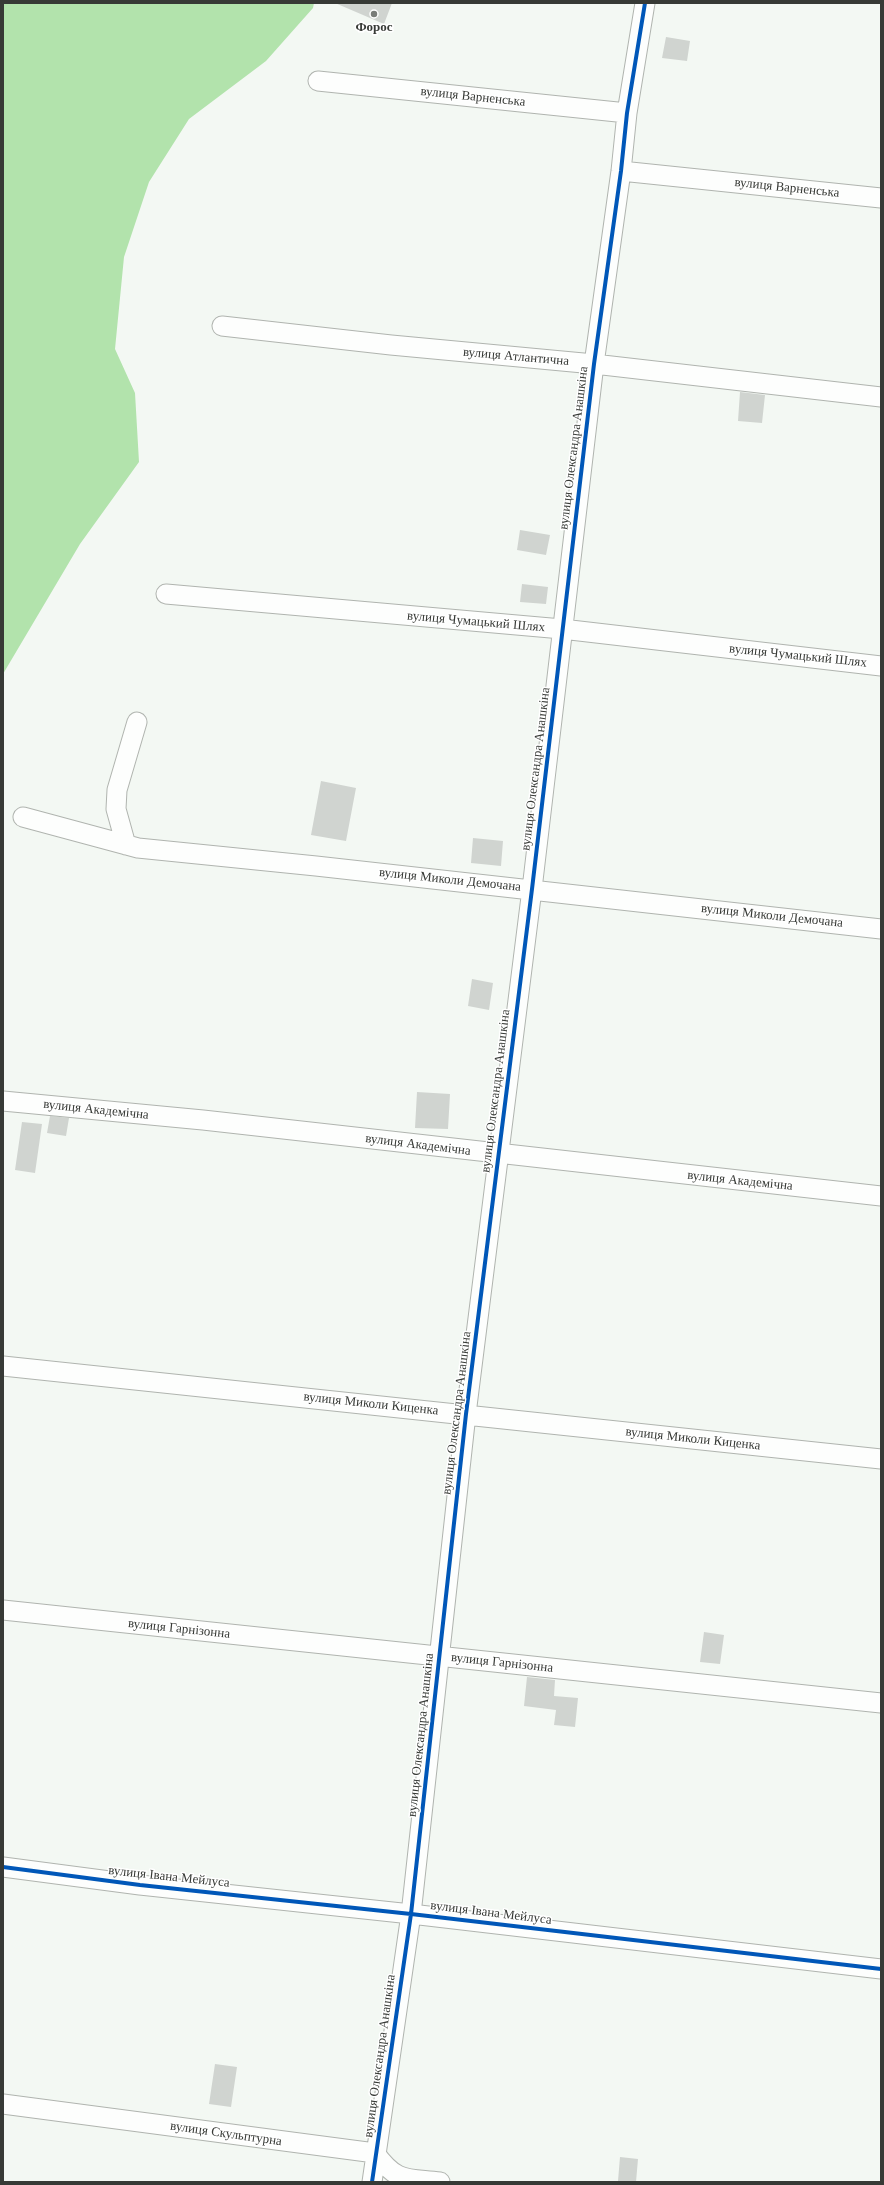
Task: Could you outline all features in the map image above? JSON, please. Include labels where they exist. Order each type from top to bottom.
[{"type":"street","name":"вулиця Олександра Анашкіна","points":[[372,2182],[375,2153],[411,1914],[466,1414],[532,889],[594,364],[621,171],[627,113],[645,3]]},
{"type":"street","name":"вулиця Варненська","points":[[318,81],[627,113]]},
{"type":"street","name":"вулиця Варненська","points":[[621,171],[881,198]]},
{"type":"street","name":"вулиця Атлантична","points":[[222,326],[399,346],[594,364],[881,397]]},
{"type":"street","name":"вулиця Чумацький Шлях","points":[[166,594],[562,629],[881,666]]},
{"type":"street","points":[[126,845],[116,809],[116,790],[137,722]]},
{"type":"street","name":"вулиця Миколи Демочана","points":[[23,817],[138,848],[532,889],[881,928]]},
{"type":"street","name":"вулиця Академічна","points":[[3,1101],[203,1120],[498,1155],[881,1196]]},
{"type":"street","name":"вулиця Миколи Киценка","points":[[3,1366],[881,1459]]},
{"type":"street","name":"вулиця Гарнізонна","points":[[3,1610],[881,1703]]},
{"type":"street","name":"вулиця Івана Мейлуса","points":[[3,1867],[140,1885],[411,1914],[881,1969]]},
{"type":"street","name":"вулиця Скульптурна","points":[[3,2104],[375,2153]]},
{"type":"street","points":[[375,2153],[388,2170],[401,2178],[440,2182]]},
{"type":"shaded area","points":[[3,3],[314,3],[313,8],[266,61],[189,119],[149,182],[124,257],[115,349],[135,393],[139,462],[80,544],[3,674]]},
{"type":"building","name":"Форос","points":[[335,3],[392,3],[384,24]]},
{"type":"building","points":[[666,37],[690,41],[687,61],[662,58]]},
{"type":"building","points":[[740,392],[765,395],[762,423],[738,421]]},
{"type":"building","points":[[520,530],[550,535],[546,555],[517,550]]},
{"type":"building","points":[[522,584],[548,587],[546,604],[520,602]]},
{"type":"building","points":[[321,781],[356,788],[346,841],[311,835]]},
{"type":"building","points":[[473,838],[503,841],[501,866],[471,863]]},
{"type":"building","points":[[472,979],[493,983],[489,1010],[468,1006]]},
{"type":"building","points":[[417,1092],[450,1094],[448,1129],[415,1128]]},
{"type":"building","points":[[50,1116],[69,1118],[66,1136],[47,1133]]},
{"type":"building","points":[[22,1122],[42,1124],[35,1173],[15,1170]]},
{"type":"building","points":[[704,1632],[724,1635],[720,1664],[700,1662]]},
{"type":"building","points":[[527,1677],[555,1680],[554,1696],[578,1698],[575,1727],[554,1725],[556,1710],[524,1706]]},
{"type":"building","points":[[215,2064],[237,2067],[231,2107],[209,2104]]},
{"type":"building","points":[[620,2157],[638,2159],[636,2182],[618,2181]]},
{"type":"cycle path","points":[[372,2182],[411,1914],[466,1414],[532,889],[594,364],[621,171],[627,113],[645,3]]},
{"type":"cycle path","points":[[3,1867],[140,1885],[411,1914],[881,1969]]},
{"type":"place","name":"Форос","points":[[374,14]]}]
